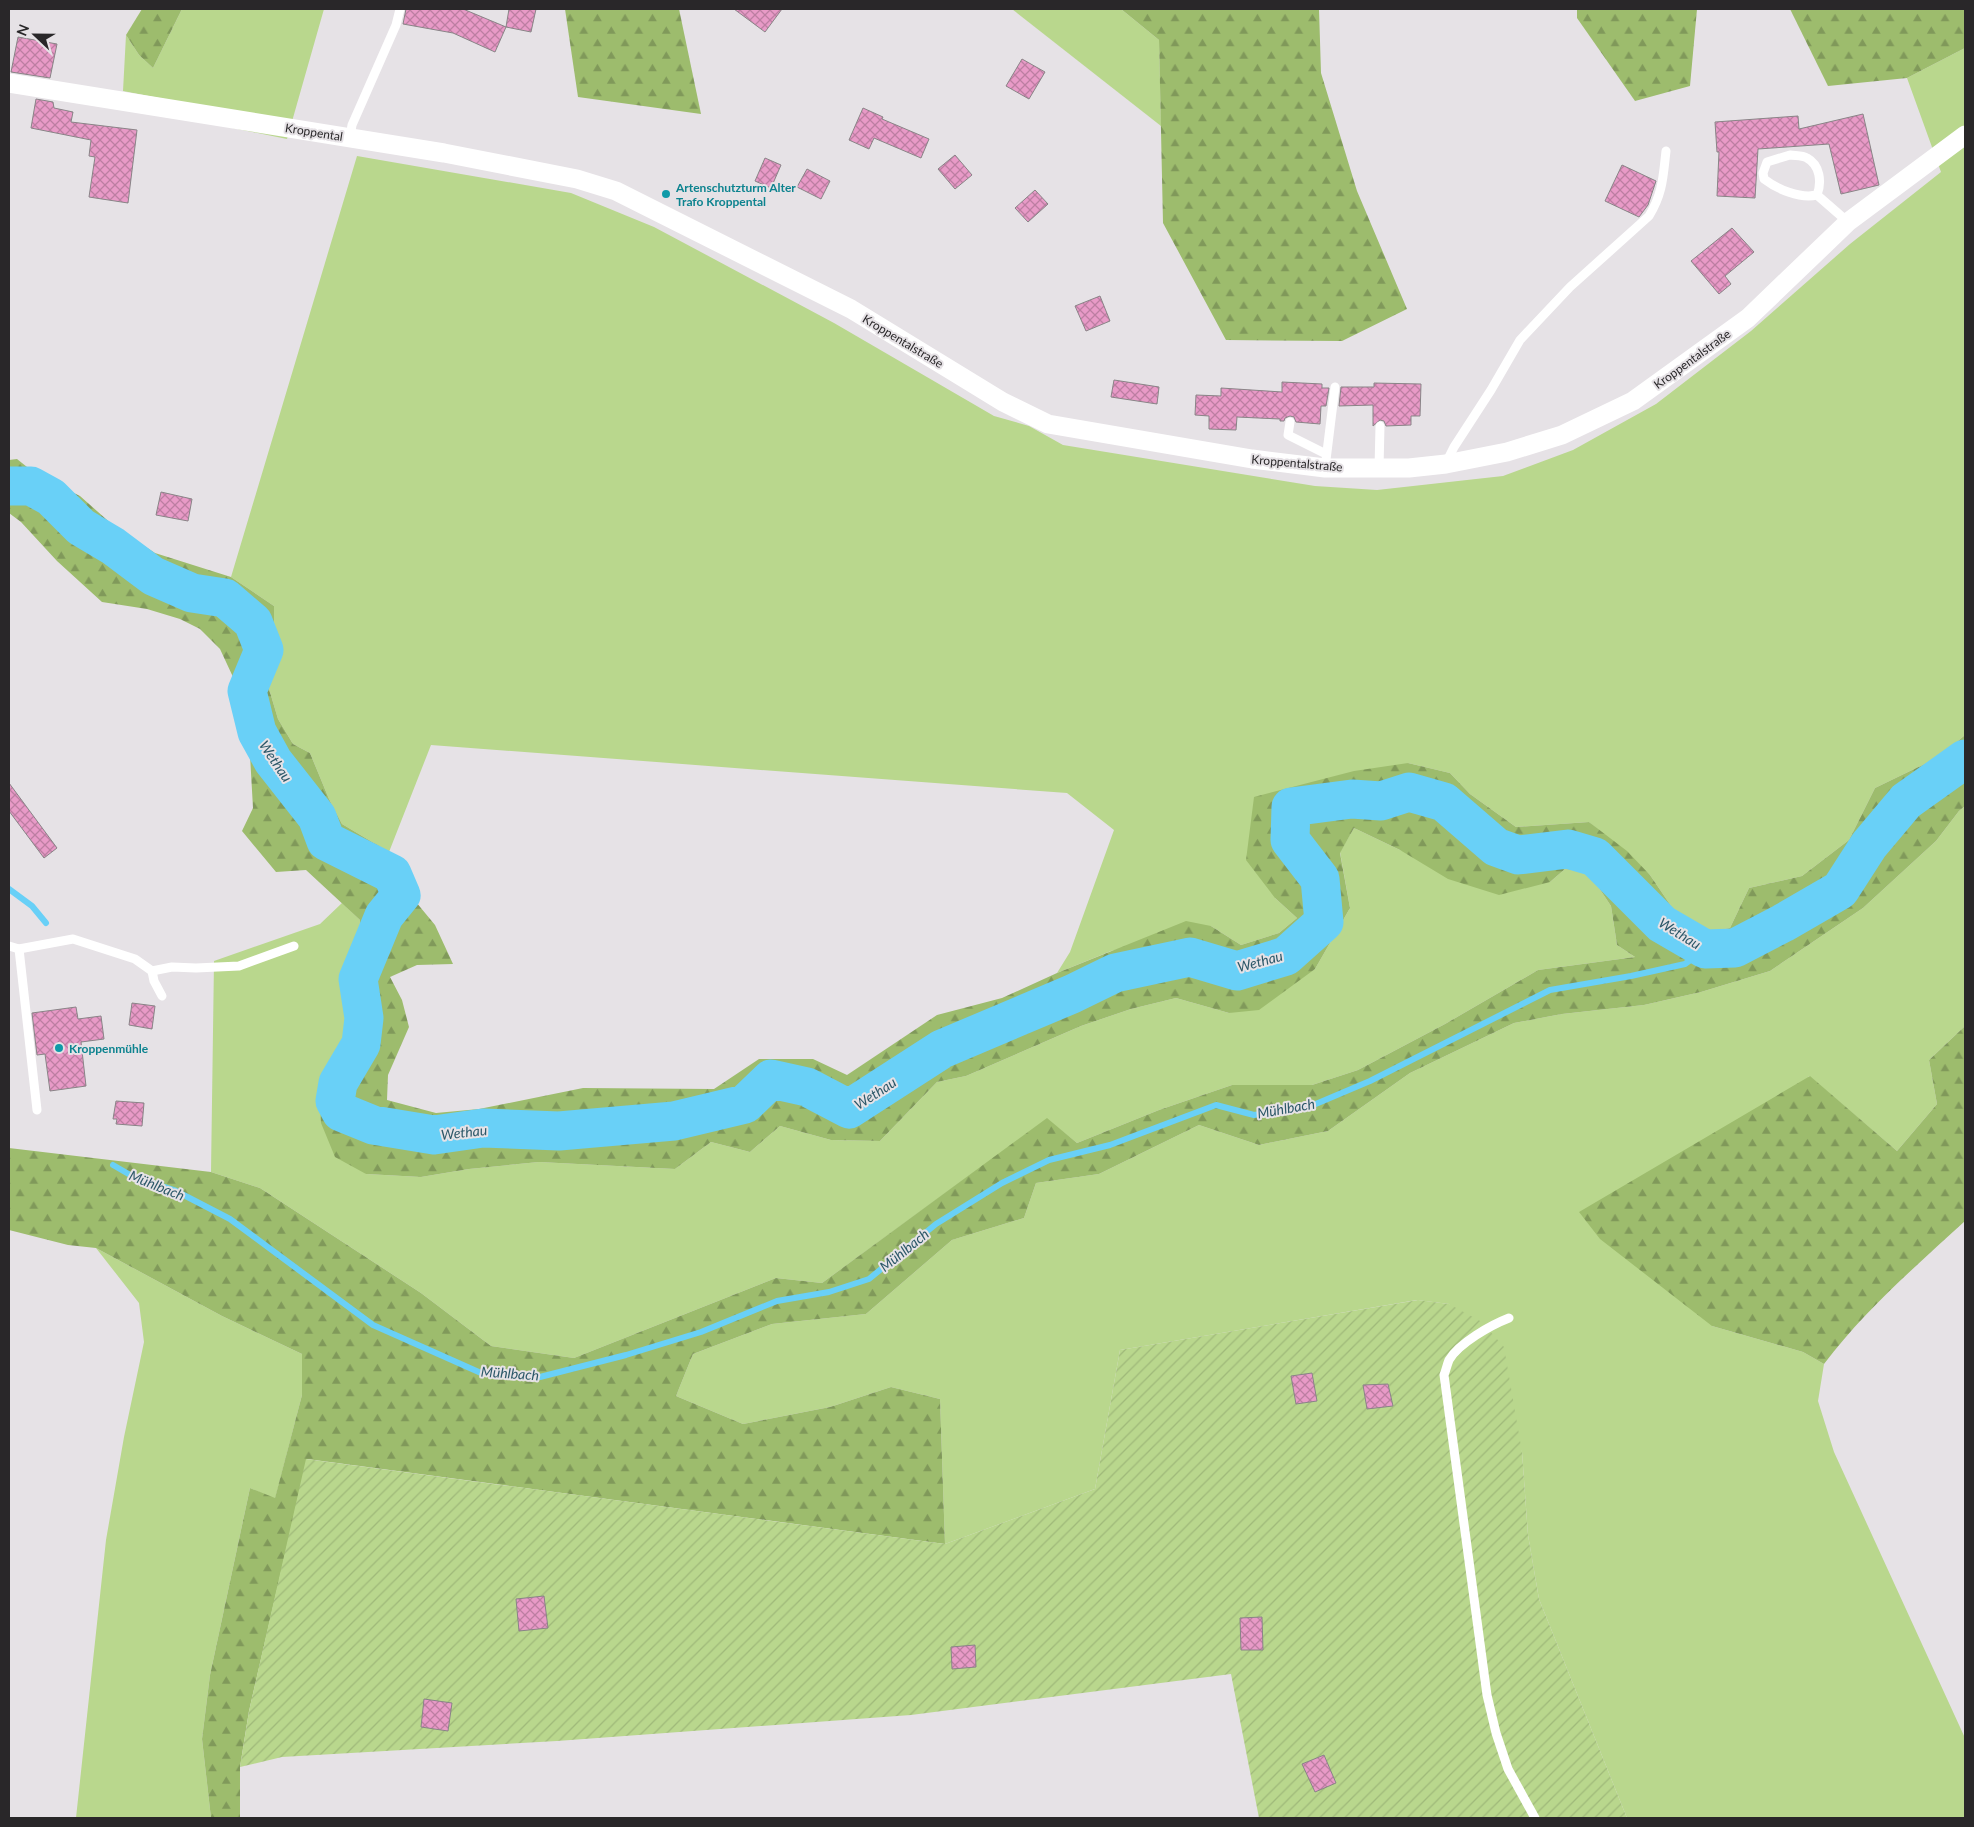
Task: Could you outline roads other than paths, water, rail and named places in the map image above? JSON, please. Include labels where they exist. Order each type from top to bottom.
[{"type":"street","name":"Kroppental","points":[[9,83],[350,137],[537,170],[577,179],[616,191]]},
{"type":"street","name":"Kroppentalstraße","points":[[616,191],[851,309],[1004,402],[1048,424],[1252,460],[1325,461],[1379,468],[1409,468],[1446,464],[1507,452],[1562,434],[1633,401],[1748,318],[1848,222],[1965,136]]},
{"type":"lane","points":[[350,137],[352,125],[396,25],[400,9]]},
{"type":"lane","points":[[1446,464],[1454,447],[1491,390],[1520,340],[1570,287],[1649,216],[1658,202],[1662,188],[1666,151]]},
{"type":"lane","points":[[1790,156],[1805,156],[1814,164],[1821,182],[1817,195],[1809,197],[1799,194],[1764,179],[1763,173],[1767,162],[1790,156]]},
{"type":"lane","points":[[1817,195],[1848,222]]},
{"type":"lane","points":[[1290,422],[1288,435],[1325,461],[1335,386]]},
{"type":"lane","points":[[1379,468],[1380,426]]},
{"type":"lane","points":[[9,946],[19,949],[73,940],[134,959],[152,971],[172,967],[240,966],[294,946]]},
{"type":"lane","points":[[19,949],[38,1110]]},
{"type":"lane","points":[[152,971],[154,981],[162,996]]},
{"type":"lane","points":[[1509,1318],[1494,1324],[1468,1340],[1450,1359],[1444,1375],[1487,1695],[1496,1733],[1508,1769],[1535,1818]]},
{"type":"waterway","name":"Wethau","points":[[9,486],[31,486],[51,497],[81,527],[113,546],[153,576],[192,593],[225,598],[253,622],[264,650],[247,691],[257,732],[273,761],[317,817],[326,841],[392,874],[401,895],[384,916],[358,979],[364,1018],[361,1044],[338,1083],[335,1101],[341,1112],[373,1125],[434,1135],[483,1128],[559,1131],[674,1121],[745,1104],[771,1079],[807,1087],[849,1109],[942,1049],[1072,994],[1115,973],[1190,957],[1237,971],[1286,956],[1324,922],[1320,879],[1290,840],[1291,807],[1352,799],[1381,801],[1409,792],[1444,802],[1496,847],[1518,855],[1568,849],[1595,857],[1662,924],[1705,949],[1735,948],[1840,890],[1869,845],[1906,801],[1965,759]]},
{"type":"waterway","name":"Mühlbach","points":[[9,889],[32,906],[46,923]]},
{"type":"waterway","name":"Mühlbach","points":[[113,1165],[132,1176],[174,1190],[230,1219],[373,1325],[481,1373],[540,1377],[626,1355],[701,1332],[777,1301],[829,1292],[869,1279],[936,1224],[1002,1183],[1049,1160],[1110,1145],[1216,1105],[1254,1115],[1311,1106],[1370,1081],[1550,990],[1631,976],[1685,964],[1705,949]]},
{"type":"place","name":"Artenschutzturm Alter Trafo Kroppental","points":[[666,194]]},
{"type":"place","name":"Kroppenmühle","points":[[59,1048]]}]
